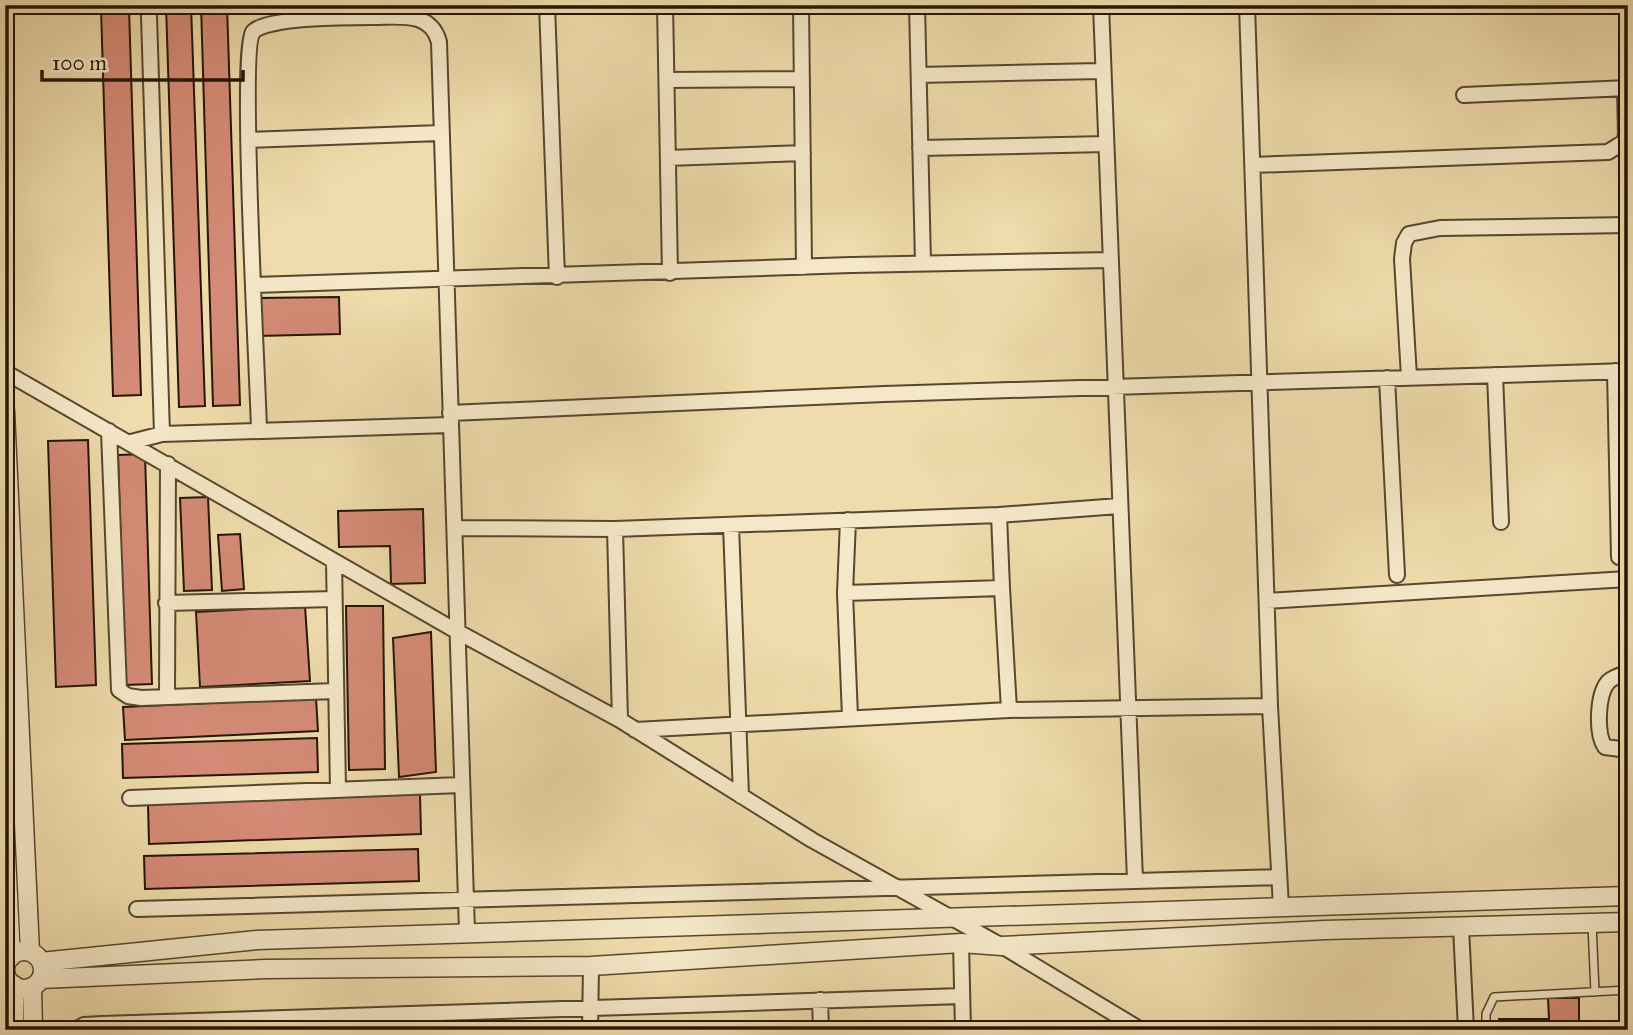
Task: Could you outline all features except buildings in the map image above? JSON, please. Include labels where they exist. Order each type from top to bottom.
[{"type":"street","points":[[547,5],[557,277]]},
{"type":"street","points":[[665,5],[670,273]]},
{"type":"street","points":[[801,5],[804,267]]},
{"type":"street","points":[[917,5],[923,263]]},
{"type":"street","points":[[1101,5],[1101,71],[1135,880]]},
{"type":"street","points":[[1247,5],[1262,382],[1270,706],[1281,907]]},
{"type":"street","points":[[149,16],[162,434]]},
{"type":"street","points":[[259,430],[248,140],[247,54],[254,30],[277,23],[369,17],[417,18],[436,30],[439,42],[467,932]]},
{"type":"street","points":[[919,75],[1101,71]]},
{"type":"street","points":[[667,80],[802,79]]},
{"type":"street","points":[[1253,165],[1608,152],[1624,142],[1626,135],[1626,88],[1464,95]]},
{"type":"street","points":[[248,140],[440,133]]},
{"type":"street","points":[[920,148],[1106,144]]},
{"type":"street","points":[[668,158],[803,153]]},
{"type":"street","points":[[1409,377],[1402,259],[1404,243],[1409,234],[1440,228],[1628,225]]},
{"type":"street","points":[[255,285],[923,263],[1111,260]]},
{"type":"street","points":[[131,442],[162,434],[450,419],[1114,388],[1621,371],[1619,556]]},
{"type":"street","points":[[5,372],[458,632],[620,720],[741,796],[1002,946],[1141,1030]]},
{"type":"street","points":[[1495,375],[1501,522]]},
{"type":"street","points":[[1387,378],[1397,575]]},
{"type":"street","points":[[5,411],[36,970],[33,1030]]},
{"type":"street","points":[[109,431],[116,684],[128,696],[335,691]]},
{"type":"street","points":[[167,696],[168,464]]},
{"type":"street","points":[[456,528],[615,529],[999,515],[1119,506]]},
{"type":"street","points":[[999,515],[1009,710]]},
{"type":"street","points":[[848,520],[845,593],[850,717]]},
{"type":"street","points":[[731,525],[741,796]]},
{"type":"street","points":[[615,529],[620,720]]},
{"type":"street","points":[[334,561],[338,790]]},
{"type":"street","points":[[1267,601],[1628,579]]},
{"type":"street","points":[[845,593],[1002,588]]},
{"type":"street","points":[[166,603],[334,598]]},
{"type":"street","points":[[1628,673],[1614,677],[1605,685],[1600,723],[1600,740],[1605,747],[1628,750]]},
{"type":"street","points":[[635,730],[1009,710],[1127,706],[1270,706]]},
{"type":"street","points":[[130,798],[461,785]]},
{"type":"street","points":[[5,834],[8,970],[14,1030]]},
{"type":"street","points":[[136,909],[1278,877]]},
{"type":"street","points":[[36,970],[257,940],[1628,896]]},
{"type":"street","points":[[8,970],[591,966],[961,943],[1002,946],[1628,922]]},
{"type":"street","points":[[1461,927],[1466,1030]]},
{"type":"street","points":[[961,943],[963,1030]]},
{"type":"street","points":[[8,970],[21,951],[36,970]]},
{"type":"street","points":[[590,1030],[591,966]]},
{"type":"street","points":[[76,1030],[93,1024],[962,996]]},
{"type":"street","points":[[820,1000],[821,1030]]},
{"type":"lane","points":[[1592,924],[1595,992]]},
{"type":"lane","points":[[1486,1030],[1486,1014],[1494,997],[1628,990]]}]
